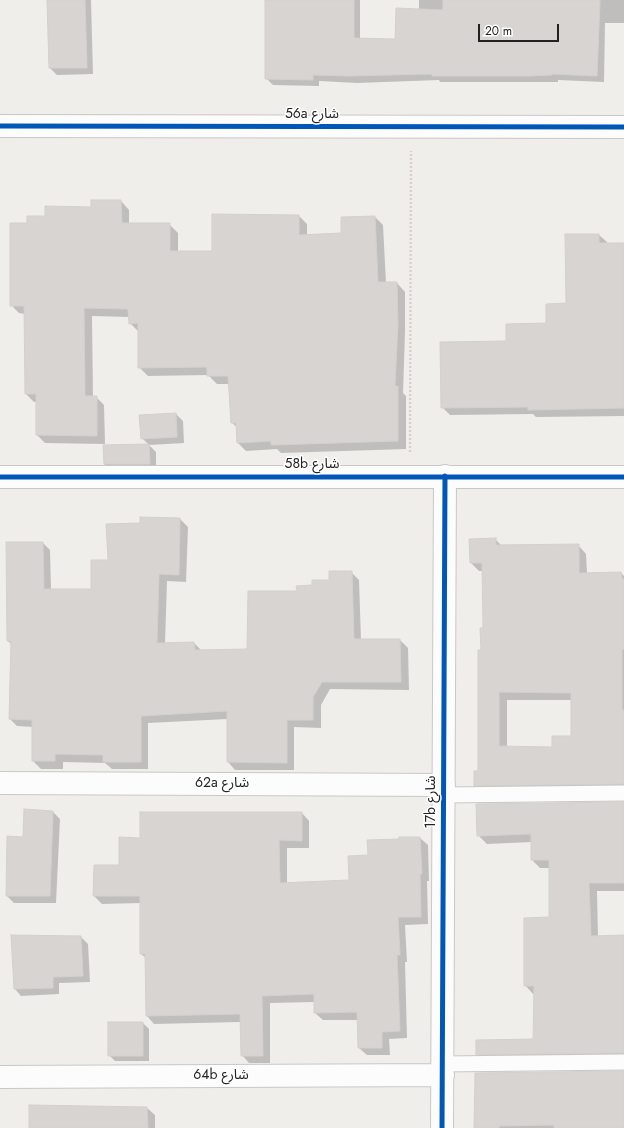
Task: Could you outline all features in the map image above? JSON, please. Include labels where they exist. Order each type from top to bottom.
[{"type":"street","name":"56a شارع","points":[[0,126],[624,127]]},
{"type":"street","name":"17b شارع","points":[[442,1128],[445,476]]},
{"type":"street","name":"58b شارع","points":[[0,477],[624,477]]},
{"type":"street","name":"62a شارع","points":[[0,783],[444,790]]},
{"type":"street","name":"64b شارع","points":[[0,1077],[442,1069]]},
{"type":"lane","points":[[444,790],[624,793]]},
{"type":"lane","points":[[442,1069],[624,1062]]},
{"type":"path","points":[[410,477],[411,127]]},
{"type":"building","points":[[47,0],[85,0],[87,68],[49,68]]},
{"type":"building","points":[[265,0],[354,0],[354,38],[395,39],[396,8],[443,10],[443,0],[600,0],[597,76],[552,74],[529,76],[432,76],[432,74],[349,76],[313,75],[313,80],[265,79]]},
{"type":"building","points":[[91,200],[121,200],[122,223],[170,223],[170,251],[212,251],[212,214],[299,215],[299,235],[341,233],[341,217],[375,216],[378,282],[397,282],[398,323],[395,386],[398,386],[398,441],[271,445],[271,441],[237,443],[236,423],[231,423],[228,376],[207,376],[207,367],[138,368],[138,323],[129,324],[128,309],[84,308],[85,396],[97,396],[97,436],[36,435],[36,394],[25,394],[24,306],[10,306],[10,223],[27,223],[27,216],[45,216],[45,206],[91,207]]},
{"type":"building","points":[[565,234],[599,234],[599,243],[624,243],[624,408],[528,410],[528,407],[441,408],[440,342],[506,341],[506,324],[546,323],[546,304],[566,303]]},
{"type":"building","points":[[176,413],[177,437],[141,439],[139,415]]},
{"type":"building","points":[[149,444],[150,464],[104,464],[103,445]]},
{"type":"building","points":[[140,517],[180,518],[179,575],[159,574],[157,643],[194,642],[195,650],[247,649],[248,591],[297,591],[296,586],[312,585],[312,580],[329,580],[329,571],[352,571],[354,639],[400,639],[401,682],[322,682],[313,697],[313,720],[287,720],[287,763],[227,762],[227,711],[141,716],[141,762],[103,762],[103,755],[55,754],[55,761],[32,761],[32,720],[9,719],[11,641],[7,641],[6,542],[43,542],[44,589],[91,589],[91,560],[108,560],[106,524],[140,523]]},
{"type":"building","points":[[496,538],[496,545],[579,544],[579,573],[621,572],[622,579],[624,579],[622,710],[624,710],[624,784],[474,786],[474,771],[478,771],[478,650],[481,650],[480,628],[483,628],[482,563],[470,563],[469,539]],"holes":[[[499,692],[571,693],[571,736],[552,736],[552,747],[499,746]]]},
{"type":"building","points":[[624,802],[624,883],[589,883],[591,936],[624,935],[624,1053],[476,1055],[476,1040],[533,1039],[534,986],[524,986],[524,918],[549,917],[549,860],[531,860],[531,834],[477,836],[476,804]]},
{"type":"building","points":[[24,809],[53,811],[50,896],[6,896],[7,836],[23,837]]},
{"type":"building","points":[[140,812],[302,812],[302,841],[279,840],[280,883],[349,880],[348,856],[368,855],[367,840],[420,837],[422,874],[420,874],[421,917],[398,917],[400,955],[397,955],[400,1031],[382,1032],[382,1048],[358,1048],[357,1012],[314,1013],[314,994],[262,996],[263,1056],[241,1056],[240,1014],[146,1016],[145,954],[140,954],[140,896],[93,896],[94,865],[119,865],[119,837],[140,838]]},
{"type":"building","points":[[11,935],[81,936],[83,976],[53,977],[53,988],[14,989]]},
{"type":"building","points":[[108,1022],[143,1022],[143,1056],[108,1056]]},
{"type":"building","points":[[624,1071],[624,1128],[554,1128],[554,1125],[474,1128],[475,1073]]},
{"type":"building","points":[[29,1105],[147,1107],[148,1128],[29,1128]]},
{"type":"cycle path","points":[[0,126],[624,127]]},
{"type":"cycle path","points":[[442,1128],[445,476]]},
{"type":"cycle path","points":[[0,477],[624,477]]}]
